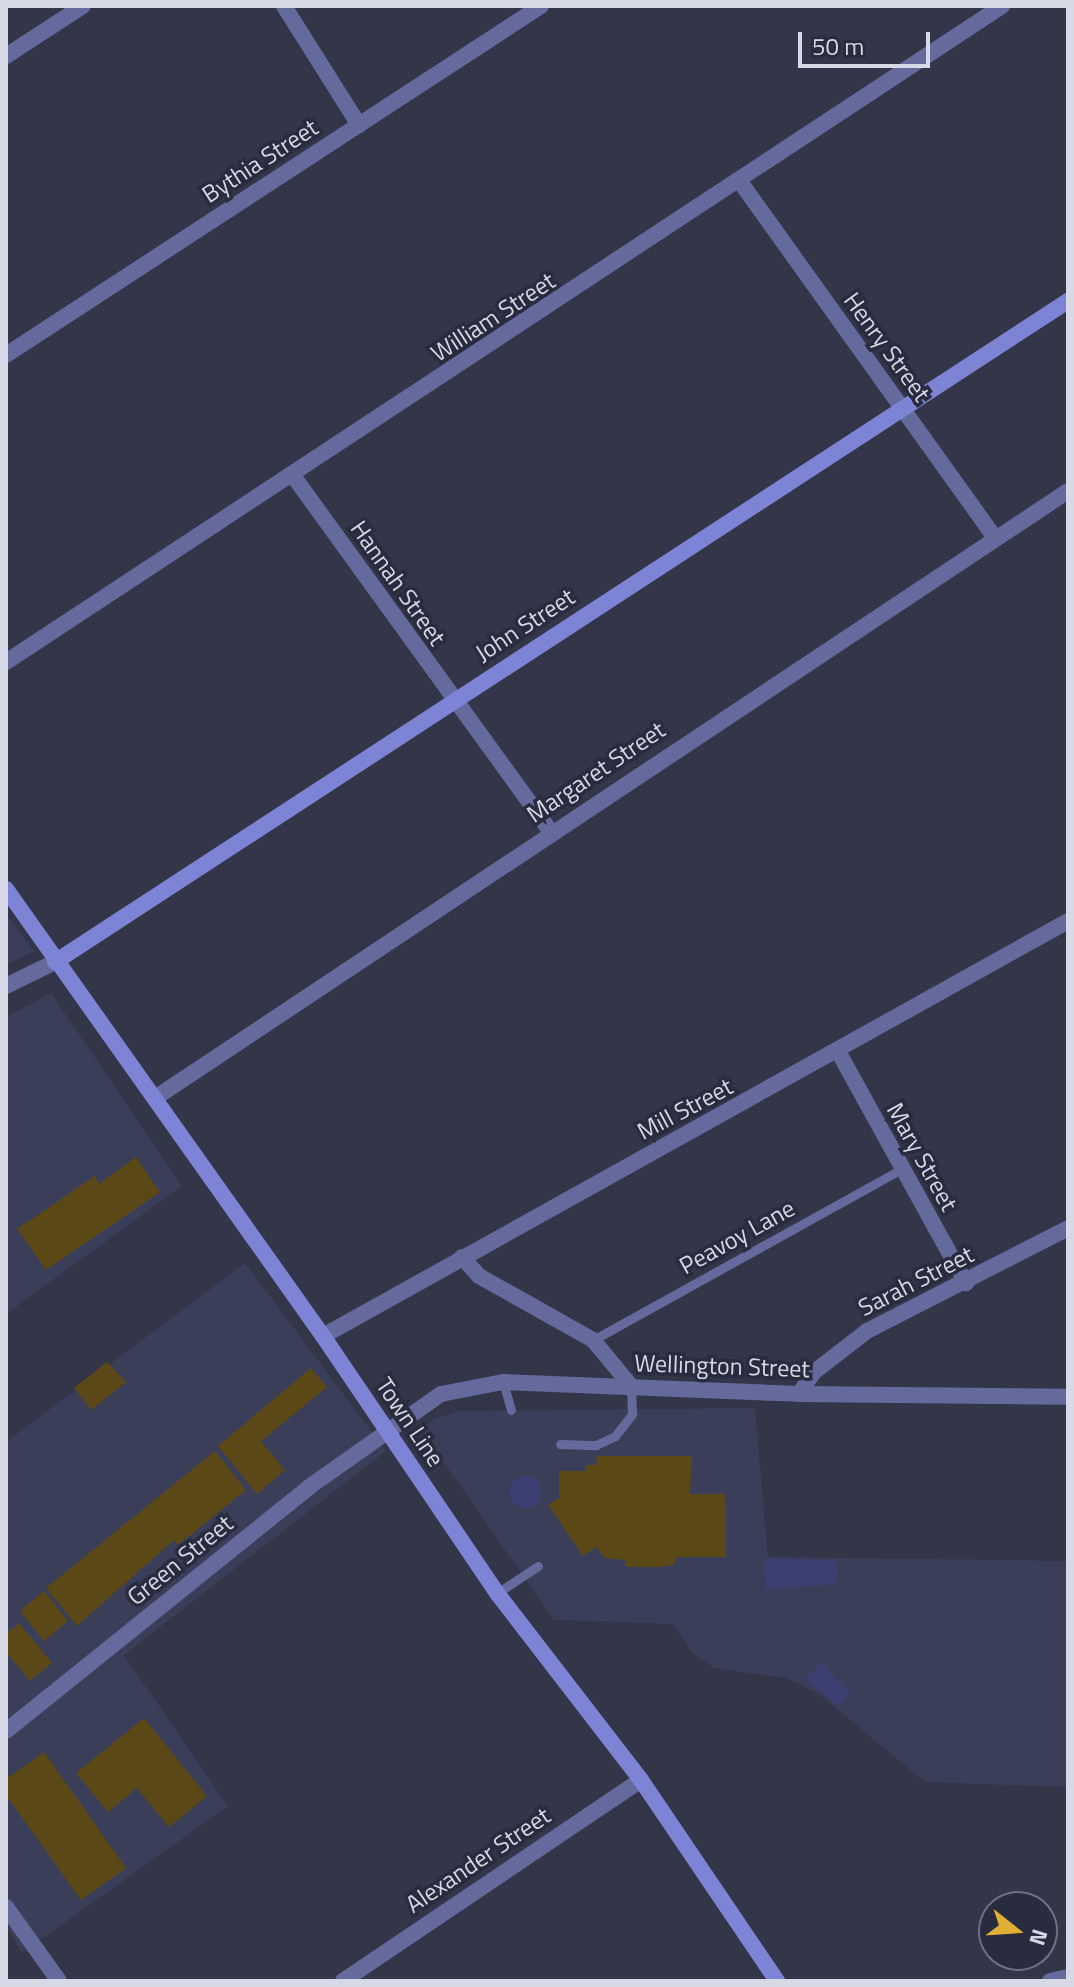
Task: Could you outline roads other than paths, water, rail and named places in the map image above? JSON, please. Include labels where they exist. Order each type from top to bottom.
[{"type":"main road","name":"John Street","points":[[55,962],[1068,301]]},
{"type":"main road","name":"Town Line","points":[[6,889],[323,1336],[497,1593],[641,1780],[777,1981]]},
{"type":"street","points":[[6,56],[83,6]]},
{"type":"street","points":[[284,6],[359,125]]},
{"type":"street","name":"Bythia Street","points":[[6,355],[541,6]]},
{"type":"street","name":"William Street","points":[[6,662],[741,183],[1002,6]]},
{"type":"street","name":"Henry Street","points":[[741,183],[995,538]]},
{"type":"street","name":"Hannah Street","points":[[294,477],[452,701],[550,831]]},
{"type":"street","name":"Margaret Street","points":[[155,1098],[550,831],[1068,491]]},
{"type":"street","name":"Mill Street","points":[[323,1336],[462,1257],[839,1053],[1068,921]]},
{"type":"street","name":"John Street","points":[[6,986],[55,962]]},
{"type":"street","name":"Mary Street","points":[[839,1053],[966,1283]]},
{"type":"street","name":"Sarah Street","points":[[799,1394],[814,1372],[867,1331],[966,1283],[1068,1228]]},
{"type":"street","points":[[462,1257],[479,1276],[593,1340],[631,1386]]},
{"type":"street","name":"Wellington Street","points":[[387,1430],[441,1394],[503,1382],[799,1394],[1068,1397]]},
{"type":"street","name":"Green Street","points":[[6,1731],[305,1490],[387,1430]]},
{"type":"street","name":"Alexander Street","points":[[343,1981],[641,1780]]},
{"type":"street","points":[[6,1907],[59,1981]]},
{"type":"street","points":[[1050,1981],[1068,1977]]},
{"type":"lane","name":"Peavoy Lane","points":[[593,1340],[901,1169]]},
{"type":"lane","points":[[503,1382],[511,1410]]},
{"type":"lane","points":[[560,1444],[596,1445],[615,1436],[632,1414],[631,1386]]},
{"type":"lane","points":[[497,1593],[538,1566]]}]
